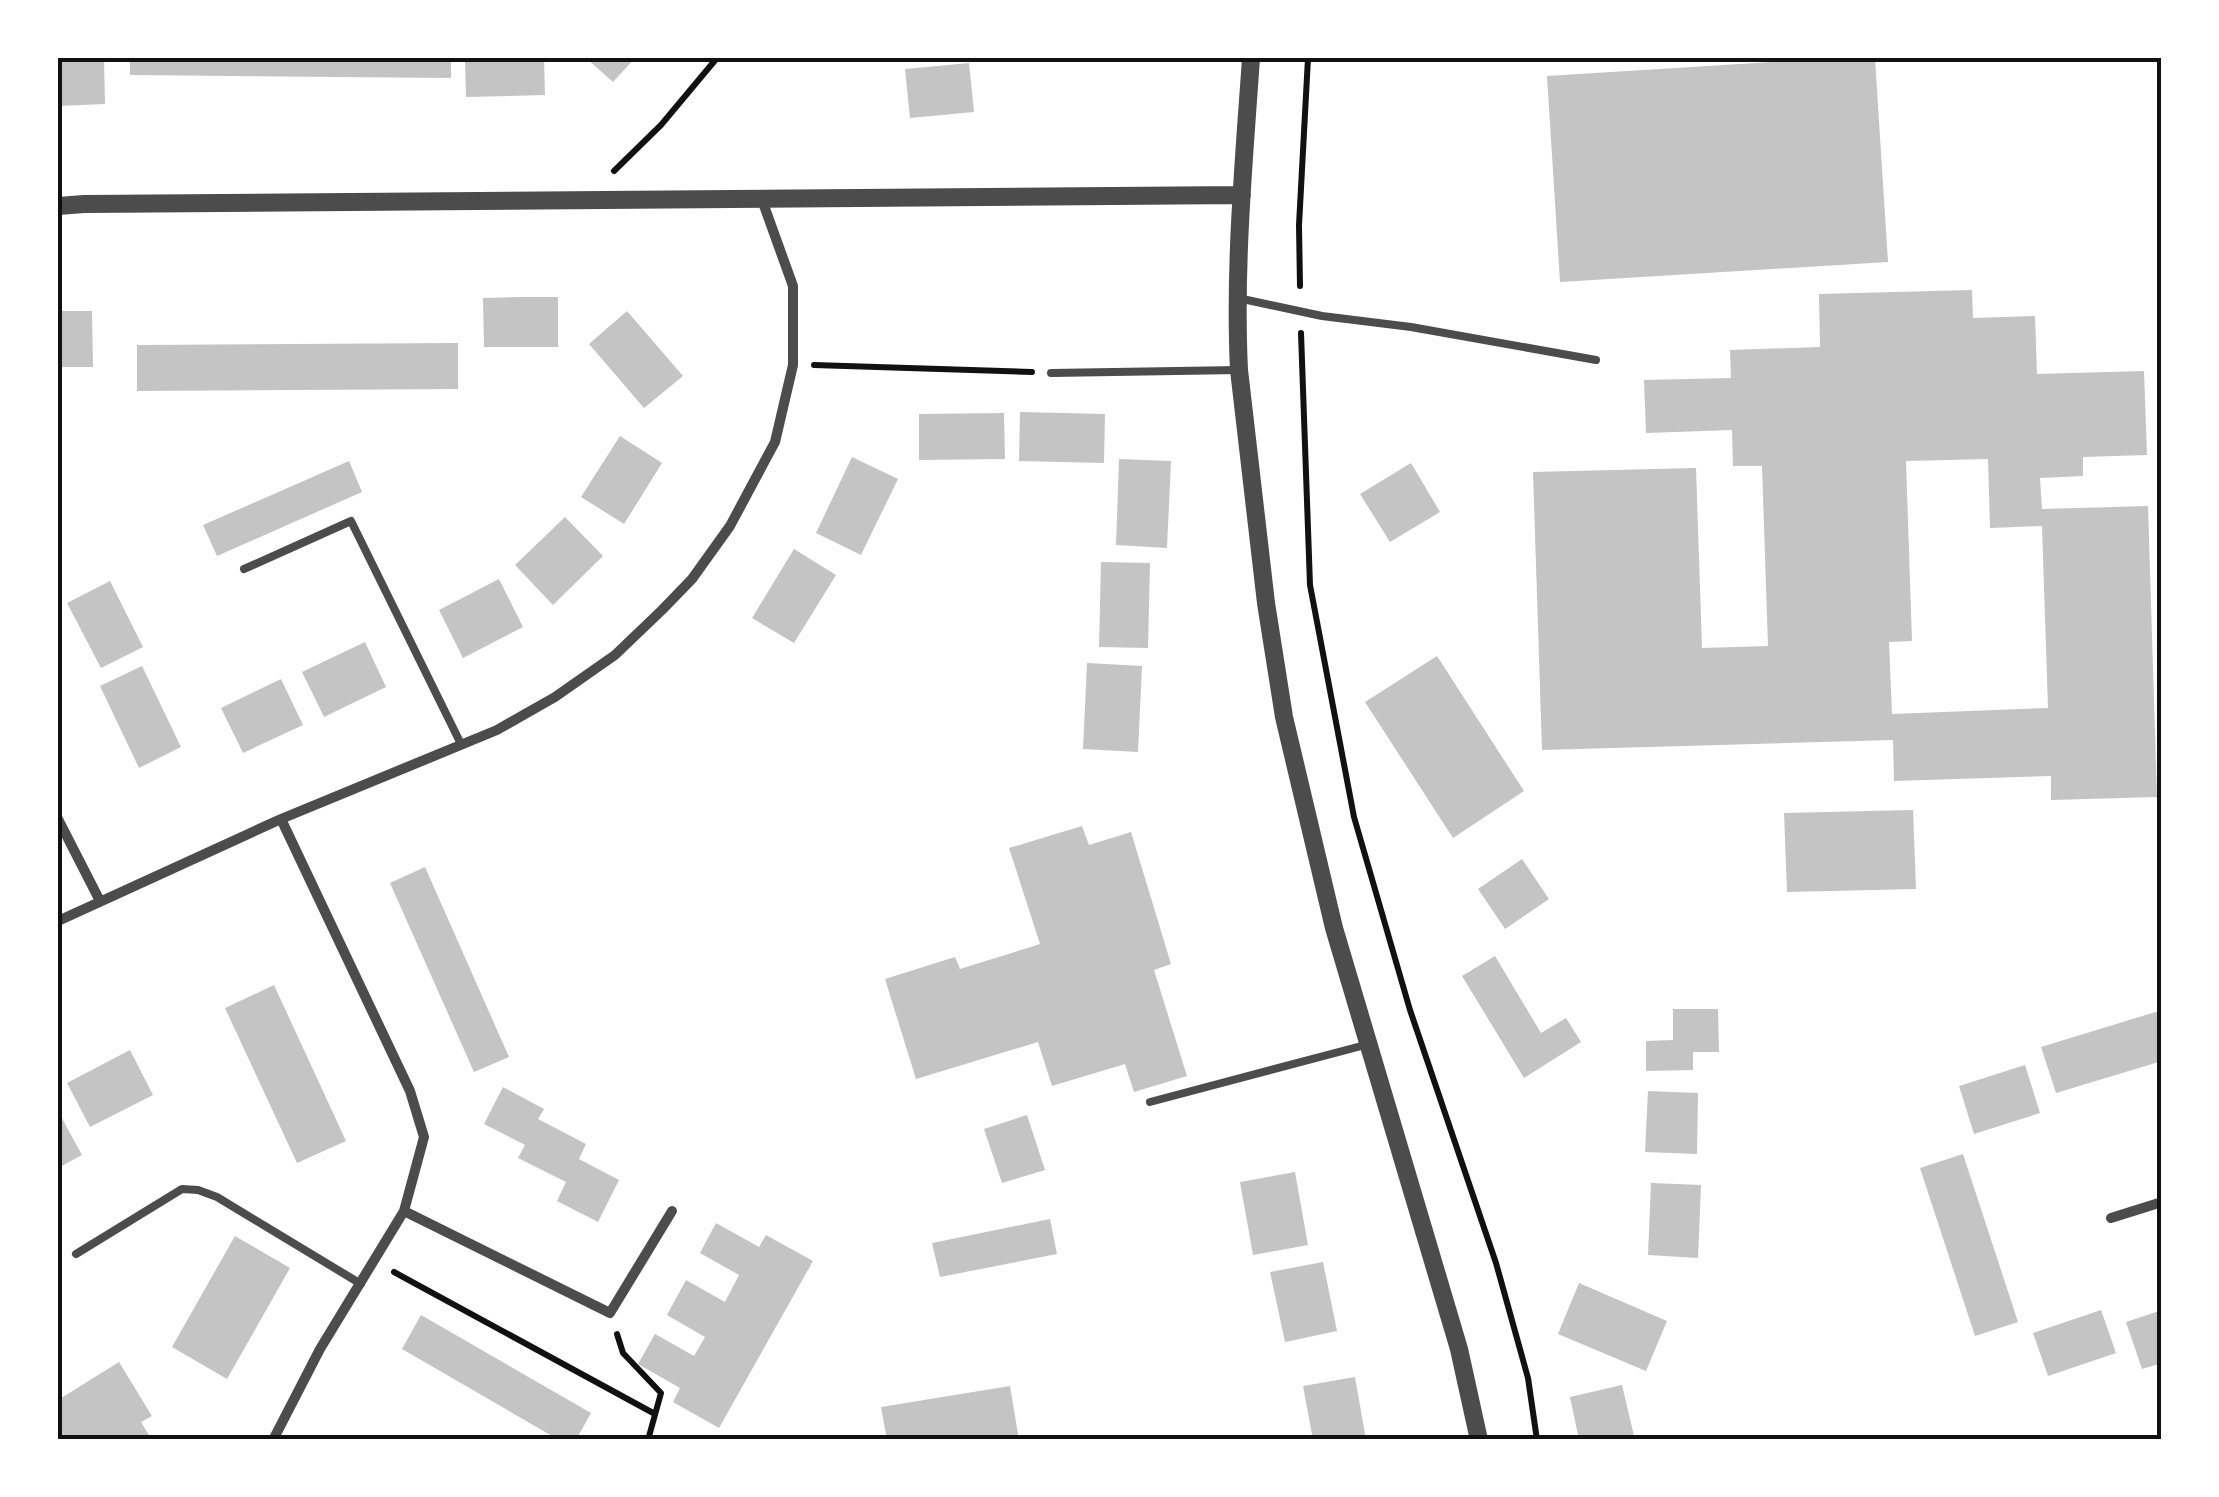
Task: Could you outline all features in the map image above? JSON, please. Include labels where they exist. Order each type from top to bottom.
[{"type":"street","points":[[1251,58],[1238,298],[1240,370],[1266,603],[1284,717],[1334,928],[1459,1349],[1479,1440]]},
{"type":"street","points":[[58,206],[1242,195]]},
{"type":"street","points":[[58,921],[281,819],[497,730],[615,655],[692,579],[730,526],[775,442],[793,365],[793,286],[762,200]]},
{"type":"street","points":[[58,818],[100,901]]},
{"type":"street","points":[[273,1440],[320,1350],[404,1211],[424,1137],[410,1091],[281,819]]},
{"type":"street","points":[[2111,1218],[2162,1202]]},
{"type":"street","points":[[404,1211],[610,1314],[672,1211]]},
{"type":"lane","points":[[1238,298],[1322,316],[1412,327],[1596,360]]},
{"type":"lane","points":[[1052,373],[1240,370]]},
{"type":"lane","points":[[244,569],[351,521],[461,744]]},
{"type":"lane","points":[[1150,1102],[1369,1044]]},
{"type":"lane","points":[[76,1254],[182,1190],[198,1190],[217,1196],[361,1284]]},
{"type":"path","points":[[583,201],[661,125],[718,58]]},
{"type":"path","points":[[1308,58],[1299,224],[1310,585],[1354,816],[1410,1010],[1496,1264],[1528,1378],[1537,1440]]},
{"type":"path","points":[[793,365],[1052,373]]},
{"type":"path","points":[[375,1262],[655,1414]]},
{"type":"path","points":[[610,1314],[624,1353],[661,1392],[648,1440]]},
{"type":"building","points":[[58,58],[104,58],[105,104],[58,106]]},
{"type":"building","points":[[130,58],[451,58],[451,78],[130,75]]},
{"type":"building","points":[[465,58],[544,58],[545,95],[466,97]]},
{"type":"building","points":[[586,58],[635,58],[613,82]]},
{"type":"building","points":[[1875,58],[1888,262],[1560,282],[1547,76]]},
{"type":"building","points":[[969,63],[974,112],[910,118],[905,69]]},
{"type":"building","points":[[1972,290],[1973,318],[2035,316],[2037,374],[2144,371],[2147,455],[2083,457],[2083,476],[2040,478],[2042,509],[2148,506],[2157,797],[2051,800],[2051,776],[1894,781],[1893,740],[1542,750],[1533,472],[1696,468],[1702,648],[1768,646],[1762,466],[1733,466],[1732,430],[1646,433],[1644,380],[1731,378],[1730,350],[1820,347],[1819,294]],"holes":[[[1988,459],[1990,528],[2042,526],[2048,708],[1892,714],[1889,642],[1912,641],[1906,461]]]},
{"type":"building","points":[[558,297],[558,347],[484,347],[483,298]]},
{"type":"building","points":[[58,311],[92,311],[93,367],[58,367]]},
{"type":"building","points":[[627,311],[683,376],[644,408],[589,344]]},
{"type":"building","points":[[458,343],[458,389],[137,391],[137,345]]},
{"type":"building","points":[[1020,412],[1105,414],[1104,463],[1019,461]]},
{"type":"building","points":[[1004,413],[1005,459],[919,460],[919,414]]},
{"type":"building","points":[[620,436],[662,463],[624,524],[581,497]]},
{"type":"building","points":[[852,457],[898,479],[861,555],[816,533]]},
{"type":"building","points":[[1119,459],[1171,461],[1167,548],[1116,545]]},
{"type":"building","points":[[349,461],[362,492],[217,556],[203,525]]},
{"type":"building","points":[[1411,463],[1440,512],[1390,542],[1360,494]]},
{"type":"building","points":[[565,517],[603,556],[553,605],[515,565]]},
{"type":"building","points":[[794,549],[836,575],[794,643],[752,618]]},
{"type":"building","points":[[1101,562],[1150,563],[1148,648],[1099,647]]},
{"type":"building","points":[[499,579],[523,627],[463,658],[439,610]]},
{"type":"building","points":[[110,581],[143,647],[101,668],[67,603]]},
{"type":"building","points":[[365,642],[386,687],[324,717],[302,672]]},
{"type":"building","points":[[1437,656],[1524,791],[1453,838],[1365,702]]},
{"type":"building","points":[[1087,663],[1142,666],[1138,752],[1083,749]]},
{"type":"building","points":[[142,666],[181,747],[139,768],[100,686]]},
{"type":"building","points":[[281,679],[303,725],[243,753],[221,708]]},
{"type":"building","points":[[1913,810],[1916,889],[1787,892],[1784,813]]},
{"type":"building","points":[[1082,826],[1089,845],[1131,832],[1171,964],[1154,970],[1187,1076],[1134,1092],[1125,1064],[1052,1086],[1038,1042],[916,1079],[885,979],[955,957],[960,969],[1040,944],[1009,848]]},
{"type":"building","points":[[1522,859],[1549,899],[1505,929],[1478,889]]},
{"type":"building","points":[[425,867],[509,1057],[474,1072],[390,883]]},
{"type":"building","points":[[1495,956],[1541,1033],[1566,1018],[1581,1042],[1524,1078],[1462,976]]},
{"type":"building","points":[[274,985],[346,1141],[297,1163],[225,1008]]},
{"type":"building","points":[[1673,1009],[1718,1009],[1719,1052],[1693,1052],[1693,1070],[1646,1071],[1646,1041],[1673,1040]]},
{"type":"building","points":[[2162,1010],[2162,1061],[2056,1093],[2041,1047]]},
{"type":"building","points":[[130,1050],[153,1095],[90,1127],[67,1083]]},
{"type":"building","points":[[2025,1065],[2040,1113],[1974,1134],[1959,1086]]},
{"type":"building","points":[[503,1087],[544,1109],[538,1119],[586,1144],[579,1159],[619,1180],[598,1222],[557,1201],[566,1182],[518,1158],[525,1145],[484,1124]]},
{"type":"building","points":[[1648,1091],[1698,1093],[1697,1154],[1645,1152]]},
{"type":"building","points":[[58,1111],[82,1155],[58,1168]]},
{"type":"building","points":[[1027,1115],[1045,1170],[1002,1183],[984,1129]]},
{"type":"building","points":[[1963,1154],[2018,1322],[1975,1336],[1920,1168]]},
{"type":"building","points":[[1295,1172],[1308,1245],[1253,1255],[1240,1182]]},
{"type":"building","points":[[1651,1183],[1701,1185],[1698,1258],[1648,1255]]},
{"type":"building","points":[[1050,1219],[1057,1254],[940,1277],[932,1243]]},
{"type":"building","points":[[716,1223],[759,1247],[766,1235],[813,1261],[719,1428],[673,1402],[680,1388],[638,1364],[655,1334],[694,1356],[705,1337],[667,1315],[686,1280],[725,1302],[739,1275],[700,1253]]},
{"type":"building","points":[[235,1236],[290,1268],[227,1379],[172,1347]]},
{"type":"building","points":[[1323,1262],[1337,1331],[1285,1342],[1270,1272]]},
{"type":"building","points":[[1579,1283],[1667,1321],[1646,1371],[1558,1334]]},
{"type":"building","points":[[2101,1310],[2116,1353],[2048,1376],[2033,1333]]},
{"type":"building","points":[[2162,1310],[2162,1363],[2142,1369],[2126,1322]]},
{"type":"building","points":[[421,1315],[591,1413],[576,1440],[559,1440],[402,1349]]},
{"type":"building","points":[[119,1362],[152,1416],[141,1422],[152,1440],[114,1440],[112,1436],[106,1440],[58,1440],[58,1400]]},
{"type":"building","points":[[1355,1377],[1366,1440],[1313,1440],[1303,1386]]},
{"type":"building","points":[[1622,1385],[1635,1440],[1579,1440],[1570,1397]]},
{"type":"building","points":[[1010,1386],[1019,1440],[887,1440],[881,1407]]}]
